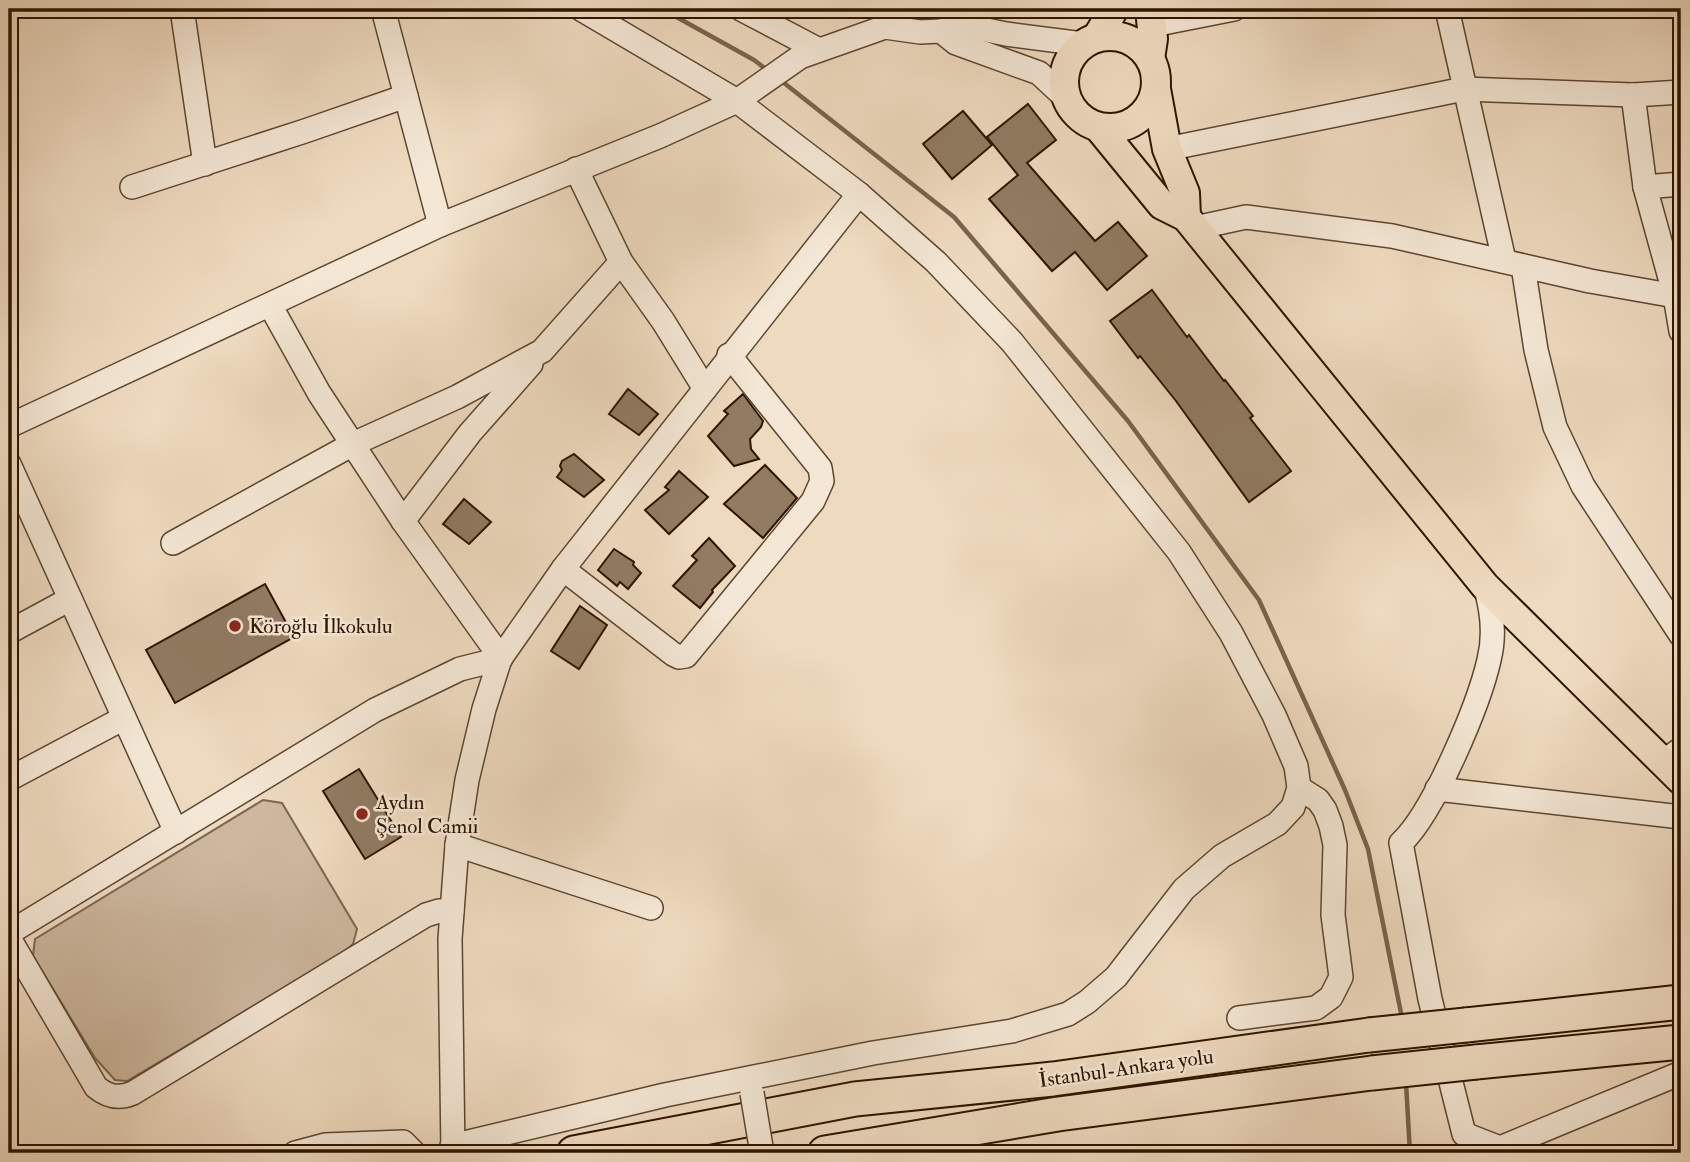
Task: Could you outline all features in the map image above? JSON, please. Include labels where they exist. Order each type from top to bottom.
[{"type":"highway","name":"İstanbul-Ankara yolu","points":[[575,1153],[855,1099],[1053,1079],[1369,1035],[1681,1002]]},
{"type":"highway","name":"İstanbul-Ankara yolu","points":[[825,1153],[859,1150],[1058,1114],[1372,1073],[1681,1042]]},
{"type":"main road","points":[[1114,9],[1090,41],[1072,54],[1065,68],[1063,83],[1073,112],[1085,122],[1099,128],[1115,129],[1136,120],[1152,103],[1156,89]]},
{"type":"main road","points":[[1150,59],[1151,17]]},
{"type":"main road","points":[[1090,41],[1113,36],[1128,39],[1141,47],[1150,59],[1156,73],[1156,89],[1167,149],[1185,193],[1191,223]]},
{"type":"main road","points":[[1099,128],[1163,205],[1191,223],[1485,586],[1675,764]]},
{"type":"street","points":[[182,9],[205,164]]},
{"type":"street","points":[[383,9],[440,225]]},
{"type":"street","points":[[581,9],[746,95],[859,194],[936,262],[1012,342],[1179,552],[1231,633],[1274,715],[1296,766],[1298,788],[1293,807],[1277,824],[1222,856],[1184,889],[1116,978],[1068,1014],[1012,1031],[873,1053],[666,1095],[452,1150],[450,939],[457,845],[467,780],[484,709],[500,658],[562,569],[859,194]]},
{"type":"street","points":[[741,9],[809,54]]},
{"type":"street","points":[[1151,17],[1234,9]]},
{"type":"street","points":[[1447,9],[1464,89],[1555,427],[1583,486],[1681,635]]},
{"type":"street","points":[[9,426],[440,225],[660,136],[746,95],[809,54],[883,18],[920,32],[941,31],[962,25],[1006,34],[1090,41]]},
{"type":"street","points":[[941,31],[956,43],[1039,73],[1066,98]]},
{"type":"street","points":[[1167,149],[1464,89],[1633,95],[1681,92]]},
{"type":"street","points":[[1633,95],[1645,187],[1678,296],[1681,331]]},
{"type":"street","points":[[132,187],[406,96]]},
{"type":"street","points":[[576,169],[621,262],[663,321],[705,389]]},
{"type":"street","points":[[1645,187],[1681,184]]},
{"type":"street","points":[[1191,223],[1231,218],[1263,218],[1392,236],[1590,281],[1678,296]]},
{"type":"street","points":[[403,521],[470,433],[621,262]]},
{"type":"street","points":[[270,305],[319,393],[403,521],[500,658]]},
{"type":"street","points":[[173,543],[353,444],[457,397],[542,351]]},
{"type":"street","points":[[562,569],[673,654],[685,656],[813,501],[822,481],[820,468],[729,355]]},
{"type":"street","points":[[9,464],[176,832]]},
{"type":"street","points":[[1485,586],[1491,606],[1490,659],[1468,722],[1437,789],[1417,826],[1401,843],[1430,999],[1464,1134],[1501,1151],[1681,1073]]},
{"type":"street","points":[[9,632],[70,599]]},
{"type":"street","points":[[452,911],[426,915],[133,1093],[122,1096],[109,1095],[96,1087],[9,936],[374,710],[460,669],[500,658]]},
{"type":"street","points":[[9,779],[124,718]]},
{"type":"street","points":[[1239,1018],[1316,1008],[1331,997],[1341,977],[1333,915],[1335,845],[1331,826],[1318,800],[1298,788]]},
{"type":"street","points":[[1437,789],[1681,817]]},
{"type":"street","points":[[457,845],[651,908]]},
{"type":"street","points":[[752,1093],[762,1153]]},
{"type":"street","points":[[295,1153],[325,1144],[402,1142],[414,1153]]},
{"type":"shaded area","points":[[263,800],[282,803],[357,929],[353,944],[340,955],[127,1081],[115,1080],[95,1058],[33,956],[35,939]]},
{"type":"building","points":[[1028,104],[1056,140],[1027,163],[1095,241],[1118,222],[1147,256],[1107,290],[1075,252],[1052,271],[989,199],[1018,175],[987,137]]},
{"type":"building","points":[[963,111],[992,145],[952,179],[923,144]]},
{"type":"building","points":[[1152,290],[1253,416],[1250,418],[1291,471],[1249,502],[1176,401],[1110,321]]},
{"type":"building","points":[[628,389],[658,414],[639,435],[609,414]]},
{"type":"building","points":[[743,394],[763,421],[750,439],[751,449],[759,459],[734,466],[708,436],[728,414],[724,411]]},
{"type":"building","points":[[574,454],[604,480],[584,497],[557,477],[562,470],[562,461]]},
{"type":"building","points":[[765,465],[797,498],[763,538],[724,504]]},
{"type":"building","points":[[679,471],[708,497],[669,534],[645,510],[669,490],[665,487]]},
{"type":"building","points":[[464,499],[491,522],[469,544],[443,524]]},
{"type":"building","points":[[709,538],[735,566],[712,590],[700,608],[673,586],[697,560],[692,556]]},
{"type":"building","points":[[614,549],[634,562],[633,565],[641,573],[628,589],[620,582],[617,586],[598,570]]},
{"type":"building","points":[[265,584],[294,637],[175,703],[146,650]]},
{"type":"building","points":[[580,606],[607,625],[579,669],[551,651]]},
{"type":"building","name":"Aydın Şenol Camii","points":[[359,769],[401,837],[365,859],[323,791]]},
{"type":"waterway","points":[[662,9],[754,60],[767,70]]},
{"type":"waterway","points":[[779,79],[954,217],[1128,421],[1259,600],[1345,790],[1368,849],[1402,1018]]},
{"type":"waterway","points":[[1406,1083],[1410,1153]]},
{"type":"place","name":"Köroğlu İlkokulu","points":[[235,626]]},
{"type":"place","name":"Aydın Şenol Camii","points":[[362,814]]}]
